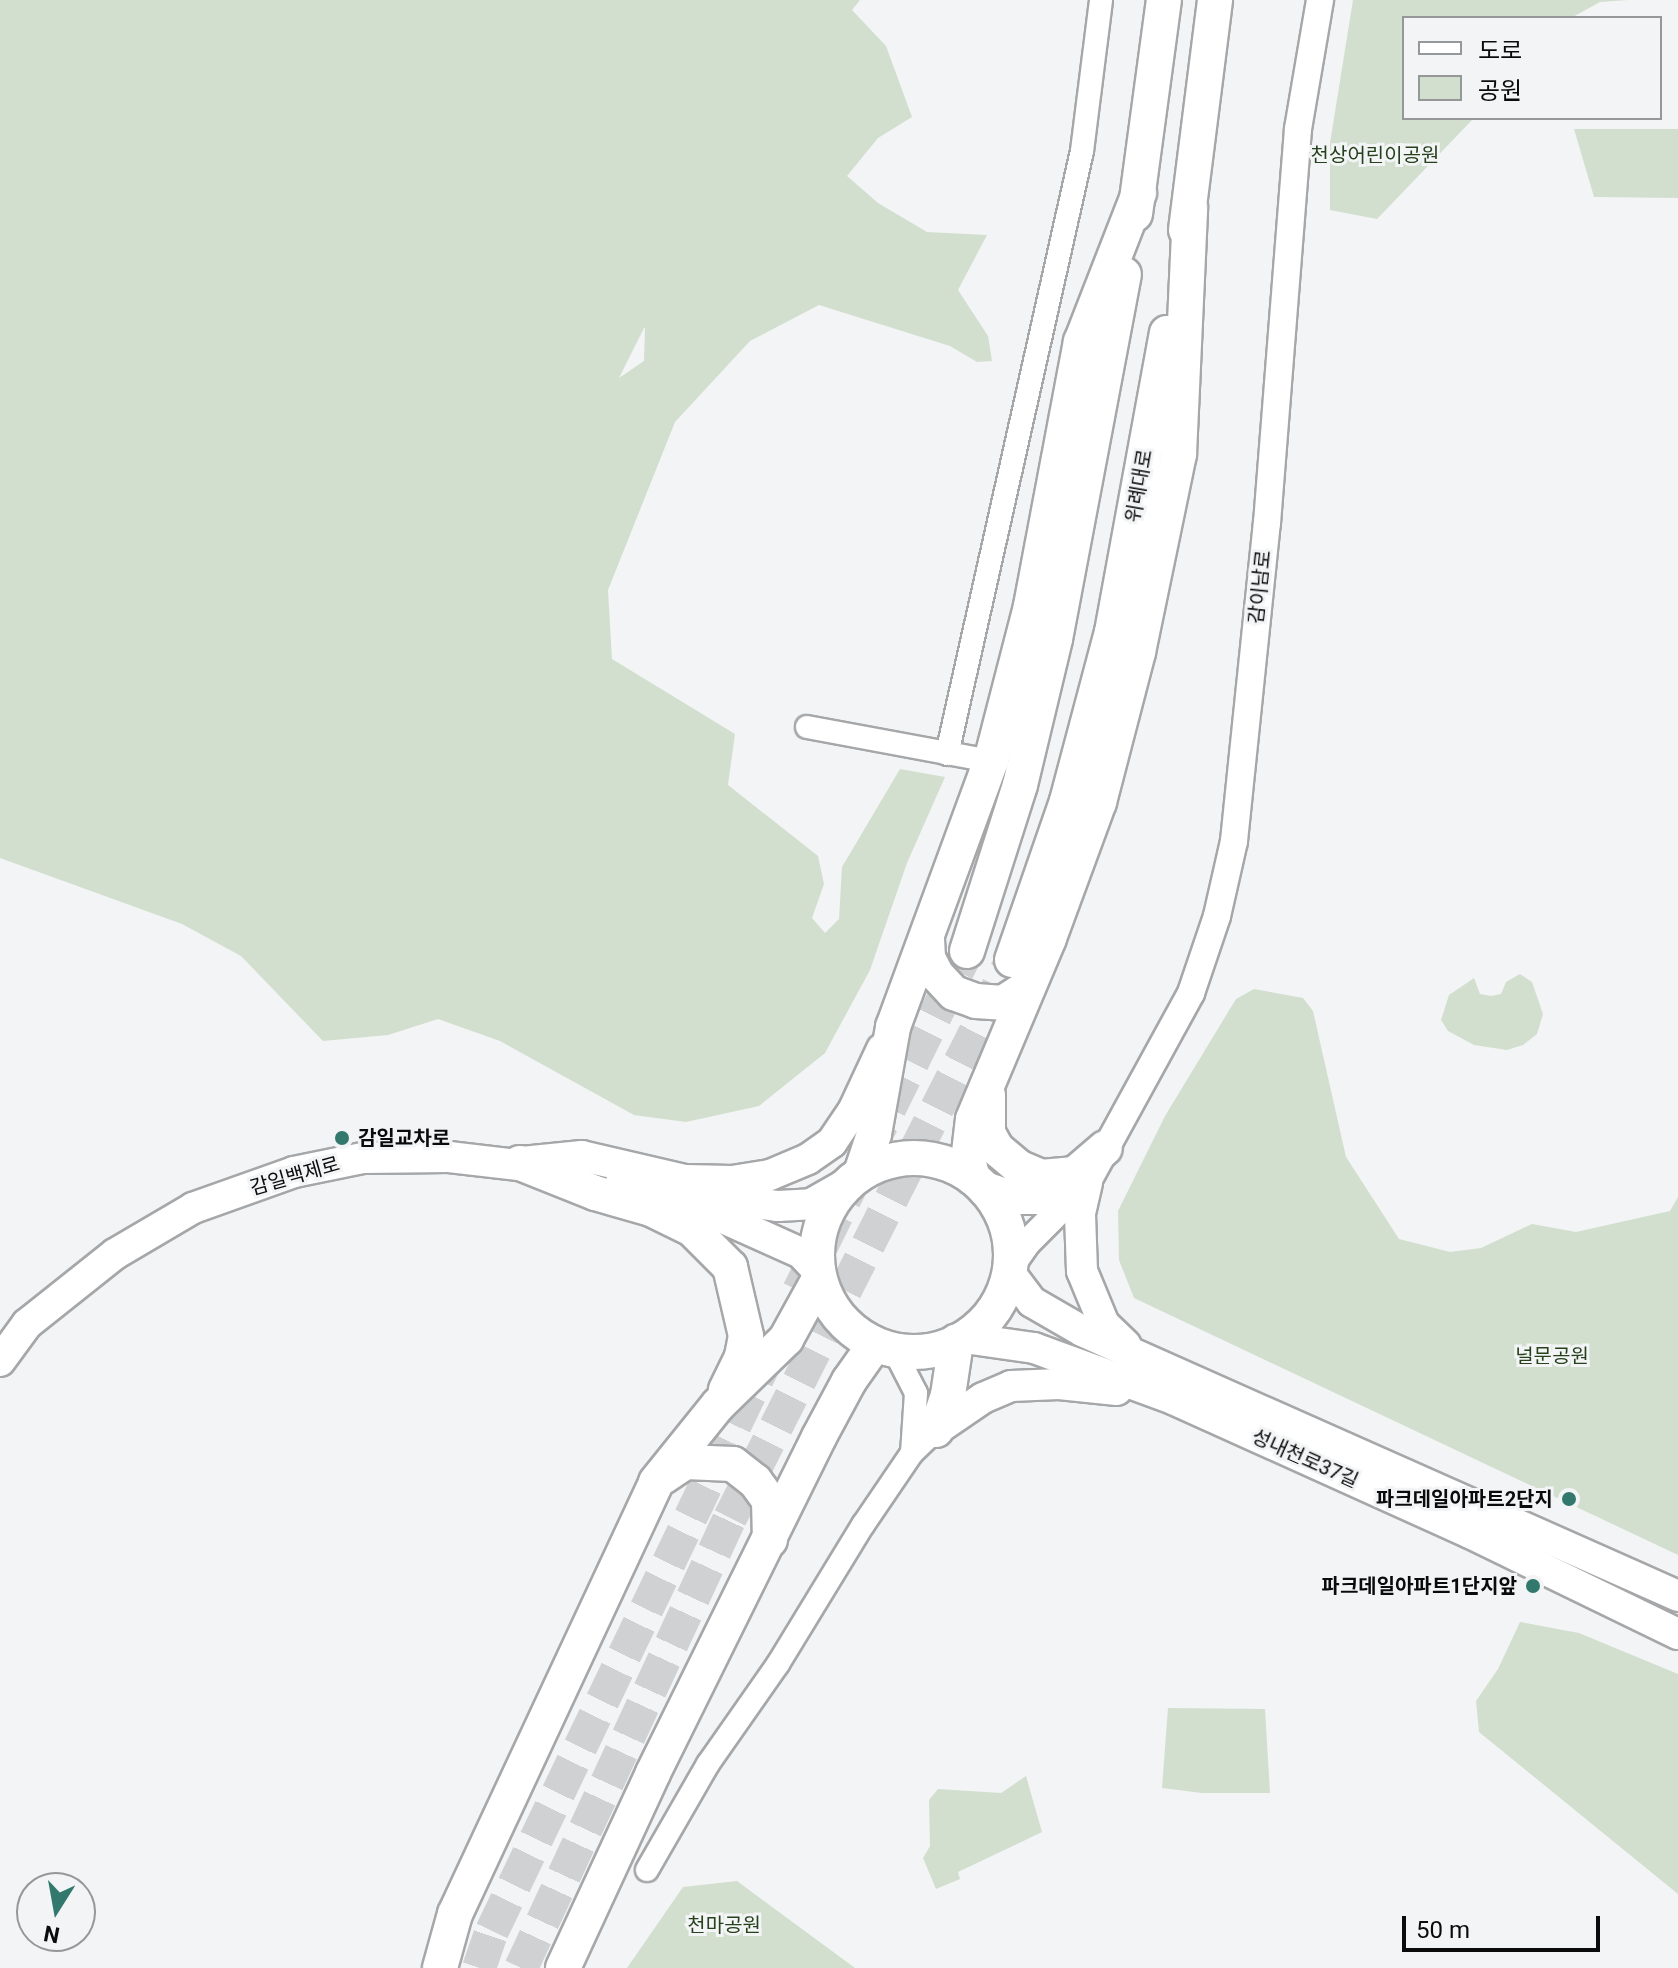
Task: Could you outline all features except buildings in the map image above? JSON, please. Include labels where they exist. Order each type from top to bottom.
[{"type":"main road","points":[[967,951],[1020,785],[1055,639],[1139,193],[1164,0]]},
{"type":"main road","points":[[927,939],[928,958],[936,974],[954,993],[976,1001],[1003,1003],[1020,974],[1099,802],[1138,652],[1176,469],[1190,208],[1215,0]]},
{"type":"main road","points":[[520,1163],[582,1156],[685,1180],[732,1181],[770,1175],[808,1159],[832,1142],[854,1109],[893,1027],[991,761],[1031,606],[1081,342],[1139,193]]},
{"type":"main road","points":[[1020,974],[986,1102],[988,1133],[997,1149],[1020,1168],[1041,1177],[1081,1179]]},
{"type":"main road","points":[[440,1968],[455,1914],[656,1482],[718,1405],[786,1339],[818,1275],[817,1247],[822,1223],[855,1178],[874,1134],[893,1027]]},
{"type":"main road","points":[[691,1201],[711,1215],[771,1237],[801,1253],[818,1275],[829,1302],[844,1322],[885,1347],[926,1351],[960,1340],[994,1311],[1010,1269],[1004,1219],[979,1184],[968,1161],[973,1119],[998,1056]]},
{"type":"main road","points":[[691,1201],[717,1198],[778,1206],[811,1204],[891,1161],[923,1158],[945,1163],[1008,1197],[1037,1197],[1081,1179],[1105,1148]]},
{"type":"main road","name":"감일백제로","points":[[0,1361],[27,1324],[115,1254],[193,1208],[294,1172],[363,1158],[449,1157],[520,1163],[691,1201]]},
{"type":"main road","points":[[520,1163],[595,1193],[651,1209],[692,1229],[730,1267],[746,1336],[742,1357],[718,1405]]},
{"type":"main road","points":[[1081,1179],[1082,1271],[1104,1324],[1137,1354]]},
{"type":"main road","name":"성내천로37길","points":[[1010,1269],[1021,1291],[1044,1311],[1501,1532],[1678,1634]]},
{"type":"main road","points":[[924,1442],[948,1395],[960,1340]]},
{"type":"main road","name":"성내천로37길","points":[[960,1340],[1034,1348],[1173,1399],[1501,1532],[1678,1596]]},
{"type":"main road","points":[[563,1968],[653,1773],[770,1542],[819,1437],[849,1381],[885,1347]]},
{"type":"main road","points":[[924,1442],[983,1398],[1011,1386],[1059,1384],[1173,1399]]},
{"type":"main road","points":[[656,1482],[685,1462],[706,1460],[733,1464],[755,1481],[769,1500],[770,1542]]},
{"type":"street","points":[[947,754],[1082,151],[1101,0]]},
{"type":"street","name":"감이남로","points":[[1105,1148],[1191,993],[1217,916],[1234,841],[1267,523],[1298,129],[1320,0]]},
{"type":"street","points":[[807,727],[991,761]]},
{"type":"street","points":[[1010,1269],[1027,1243],[1081,1179]]},
{"type":"street","points":[[647,1870],[708,1764],[778,1664],[863,1525],[924,1442],[916,1393],[885,1347]]},
{"type":"green space","points":[[0,0],[860,0],[852,10],[886,46],[912,117],[878,138],[847,176],[878,203],[927,232],[987,235],[958,290],[988,336],[992,361],[977,362],[950,346],[819,305],[750,341],[675,422],[608,590],[612,659],[735,734],[728,785],[818,856],[824,884],[812,918],[825,933],[839,919],[842,867],[900,769],[945,777],[907,863],[870,970],[825,1053],[759,1106],[686,1122],[634,1115],[500,1041],[438,1019],[388,1035],[323,1041],[241,956],[182,924],[0,858]],"holes":[[[645,328],[644,361],[619,378]]]},
{"type":"green space","name":"천상어린이공원","points":[[1353,0],[1628,0],[1600,2],[1575,16],[1402,16],[1402,120],[1472,120],[1377,219],[1330,210],[1330,143]]},
{"type":"green space","points":[[1574,129],[1678,129],[1678,198],[1594,197]]},
{"type":"green space","points":[[1520,974],[1532,982],[1543,1014],[1537,1034],[1523,1045],[1507,1050],[1474,1045],[1448,1031],[1441,1020],[1449,995],[1474,978],[1480,994],[1501,994],[1506,982]]},
{"type":"green space","name":"널문공원","points":[[1254,989],[1303,998],[1313,1011],[1346,1157],[1399,1239],[1450,1252],[1481,1248],[1532,1224],[1576,1232],[1670,1211],[1678,1197],[1678,1555],[1134,1298],[1119,1260],[1118,1211],[1165,1116],[1236,999]]},
{"type":"green space","points":[[1520,1622],[1579,1633],[1678,1674],[1678,1894],[1479,1732],[1476,1701],[1498,1669]]},
{"type":"green space","points":[[1168,1708],[1265,1709],[1270,1793],[1202,1793],[1162,1788]]},
{"type":"green space","points":[[1026,1776],[1042,1832],[958,1872],[960,1879],[936,1889],[923,1858],[930,1846],[929,1800],[938,1789],[1001,1793]]},
{"type":"green space","name":"천마공원","points":[[737,1881],[855,1968],[627,1968],[683,1887]]},
{"type":"tunnel","points":[[799,1291],[967,951]]},
{"type":"tunnel","points":[[521,1968],[730,1518],[1012,960]]},
{"type":"tunnel","points":[[479,1968],[492,1931],[764,1364]]},
{"type":"place","name":"감일교차로","points":[[342,1138]]},
{"type":"place","name":"파크데일아파트2단지","points":[[1569,1499]]},
{"type":"place","name":"파크데일아파트1단지앞","points":[[1533,1586]]}]
